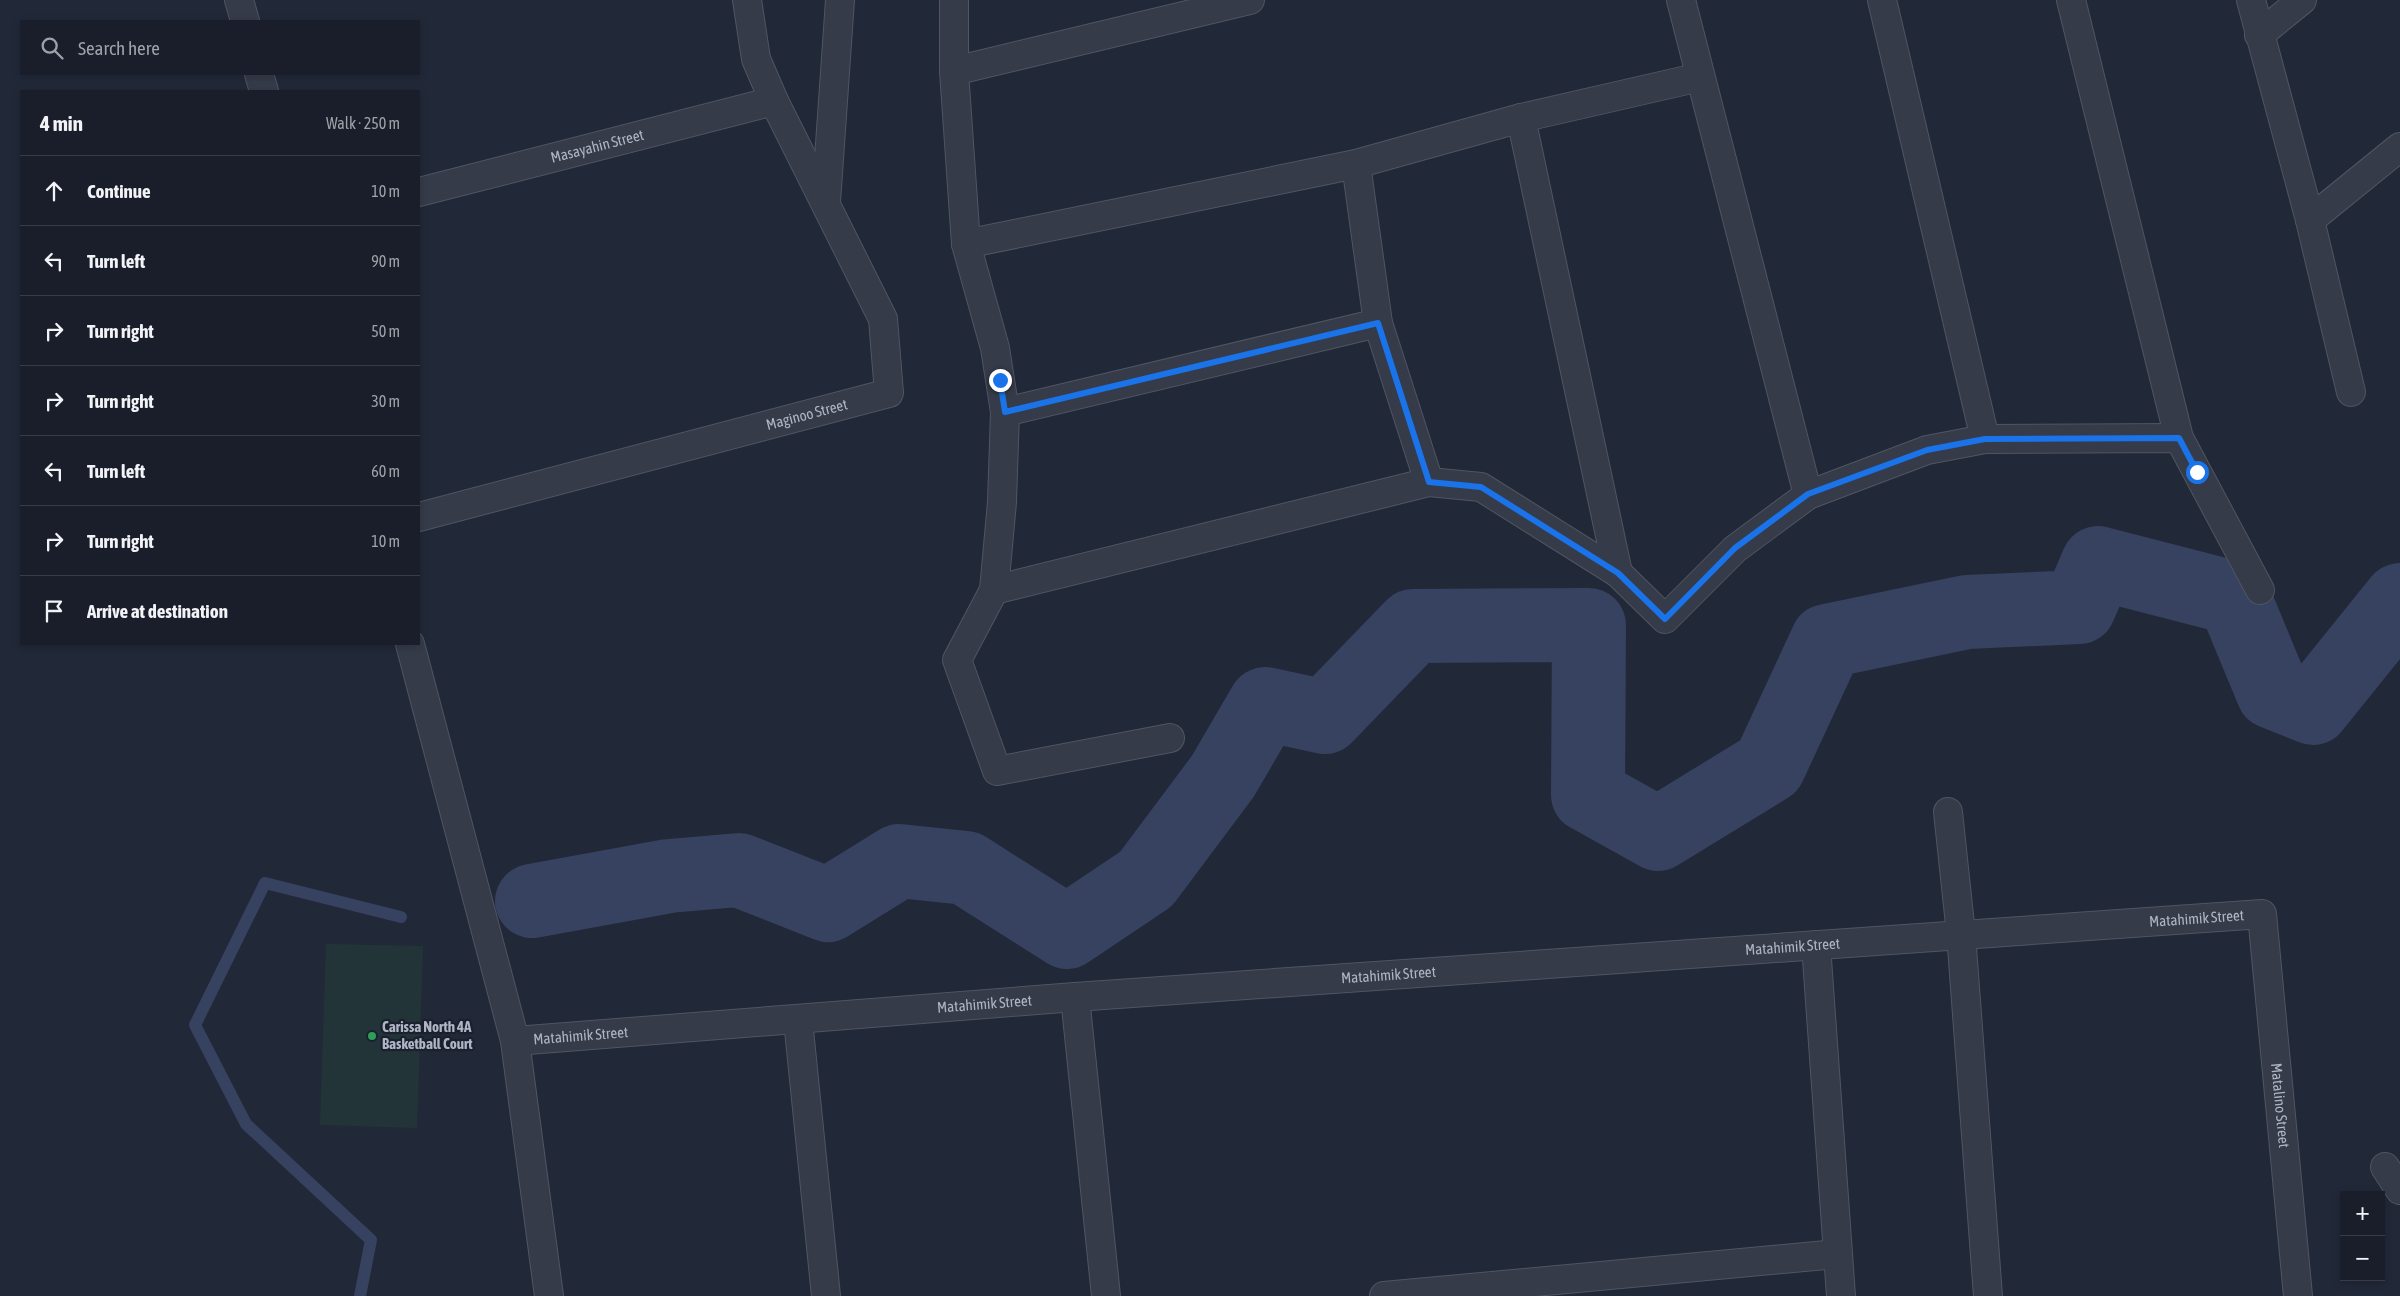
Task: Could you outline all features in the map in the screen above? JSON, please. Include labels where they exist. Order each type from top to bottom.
[{"type":"street","points":[[239,0],[245,20]]},
{"type":"street","name":"Maginoo Street","points":[[420,517],[889,393],[883,318],[774,101],[756,58],[747,0]]},
{"type":"street","points":[[826,204],[837,16],[840,0]]},
{"type":"street","points":[[954,0],[954,72],[966,244],[995,348],[1005,412],[1002,502],[994,590],[957,660],[997,771],[1170,738]]},
{"type":"street","points":[[954,72],[1250,0]]},
{"type":"street","points":[[1681,0],[1808,494]]},
{"type":"street","points":[[1882,0],[1985,439]]},
{"type":"street","points":[[2071,0],[2179,438],[2260,590]]},
{"type":"street","points":[[2251,0],[2310,220],[2351,392]]},
{"type":"street","points":[[2259,35],[2302,0]]},
{"type":"street","points":[[259,75],[264,90]]},
{"type":"street","points":[[966,244],[1356,164],[1521,118],[1700,77]]},
{"type":"street","name":"Masayahin Street","points":[[420,192],[774,101]]},
{"type":"street","points":[[1521,118],[1618,573]]},
{"type":"street","points":[[2310,220],[2400,147]]},
{"type":"street","points":[[1356,164],[1378,323],[1429,482]]},
{"type":"street","points":[[1005,412],[1378,323]]},
{"type":"street","points":[[994,590],[1429,482],[1481,487],[1618,573],[1665,619],[1735,548],[1808,494],[1927,450],[1985,439],[2179,438]]},
{"type":"street","points":[[410,645],[516,1041],[549,1296]]},
{"type":"street","points":[[1948,812],[1960,934],[1988,1296]]},
{"type":"street","name":"Matahimik Street","points":[[516,1041],[1075,997],[2262,914]]},
{"type":"street","name":"Matalino Street","points":[[2262,914],[2298,1296]]},
{"type":"street","points":[[1816,945],[1841,1296]]},
{"type":"street","points":[[1075,997],[1106,1296]]},
{"type":"street","points":[[798,1020],[826,1296]]},
{"type":"street","points":[[2385,1167],[2400,1190]]},
{"type":"street","points":[[1384,1296],[1837,1254]]},
{"type":"shaded area","name":"Carissa North 4A Basketball Court","points":[[326,944],[423,946],[417,1128],[320,1125]]},
{"type":"waterway","points":[[532,901],[669,876],[739,870],[828,905],[899,861],[966,868],[1067,932],[1146,879],[1223,776],[1265,704],[1325,717],[1413,626],[1589,625],[1588,795],[1658,834],[1769,766],[1827,641],[1967,612],[2079,607],[2098,563],[2234,598],[2273,692],[2313,708],[2400,600]]},
{"type":"waterway","points":[[360,1296],[371,1240],[246,1124],[195,1025],[265,883],[401,917]]},
{"type":"place","name":"Carissa North 4A Basketball Court","points":[[372,1036]]},
{"type":"route","points":[[1000,380],[1005,412],[1378,323],[1429,482],[1481,487],[1618,573],[1665,619],[1735,548],[1808,494],[1927,450],[1985,439],[2179,438],[2197,472]]}]
